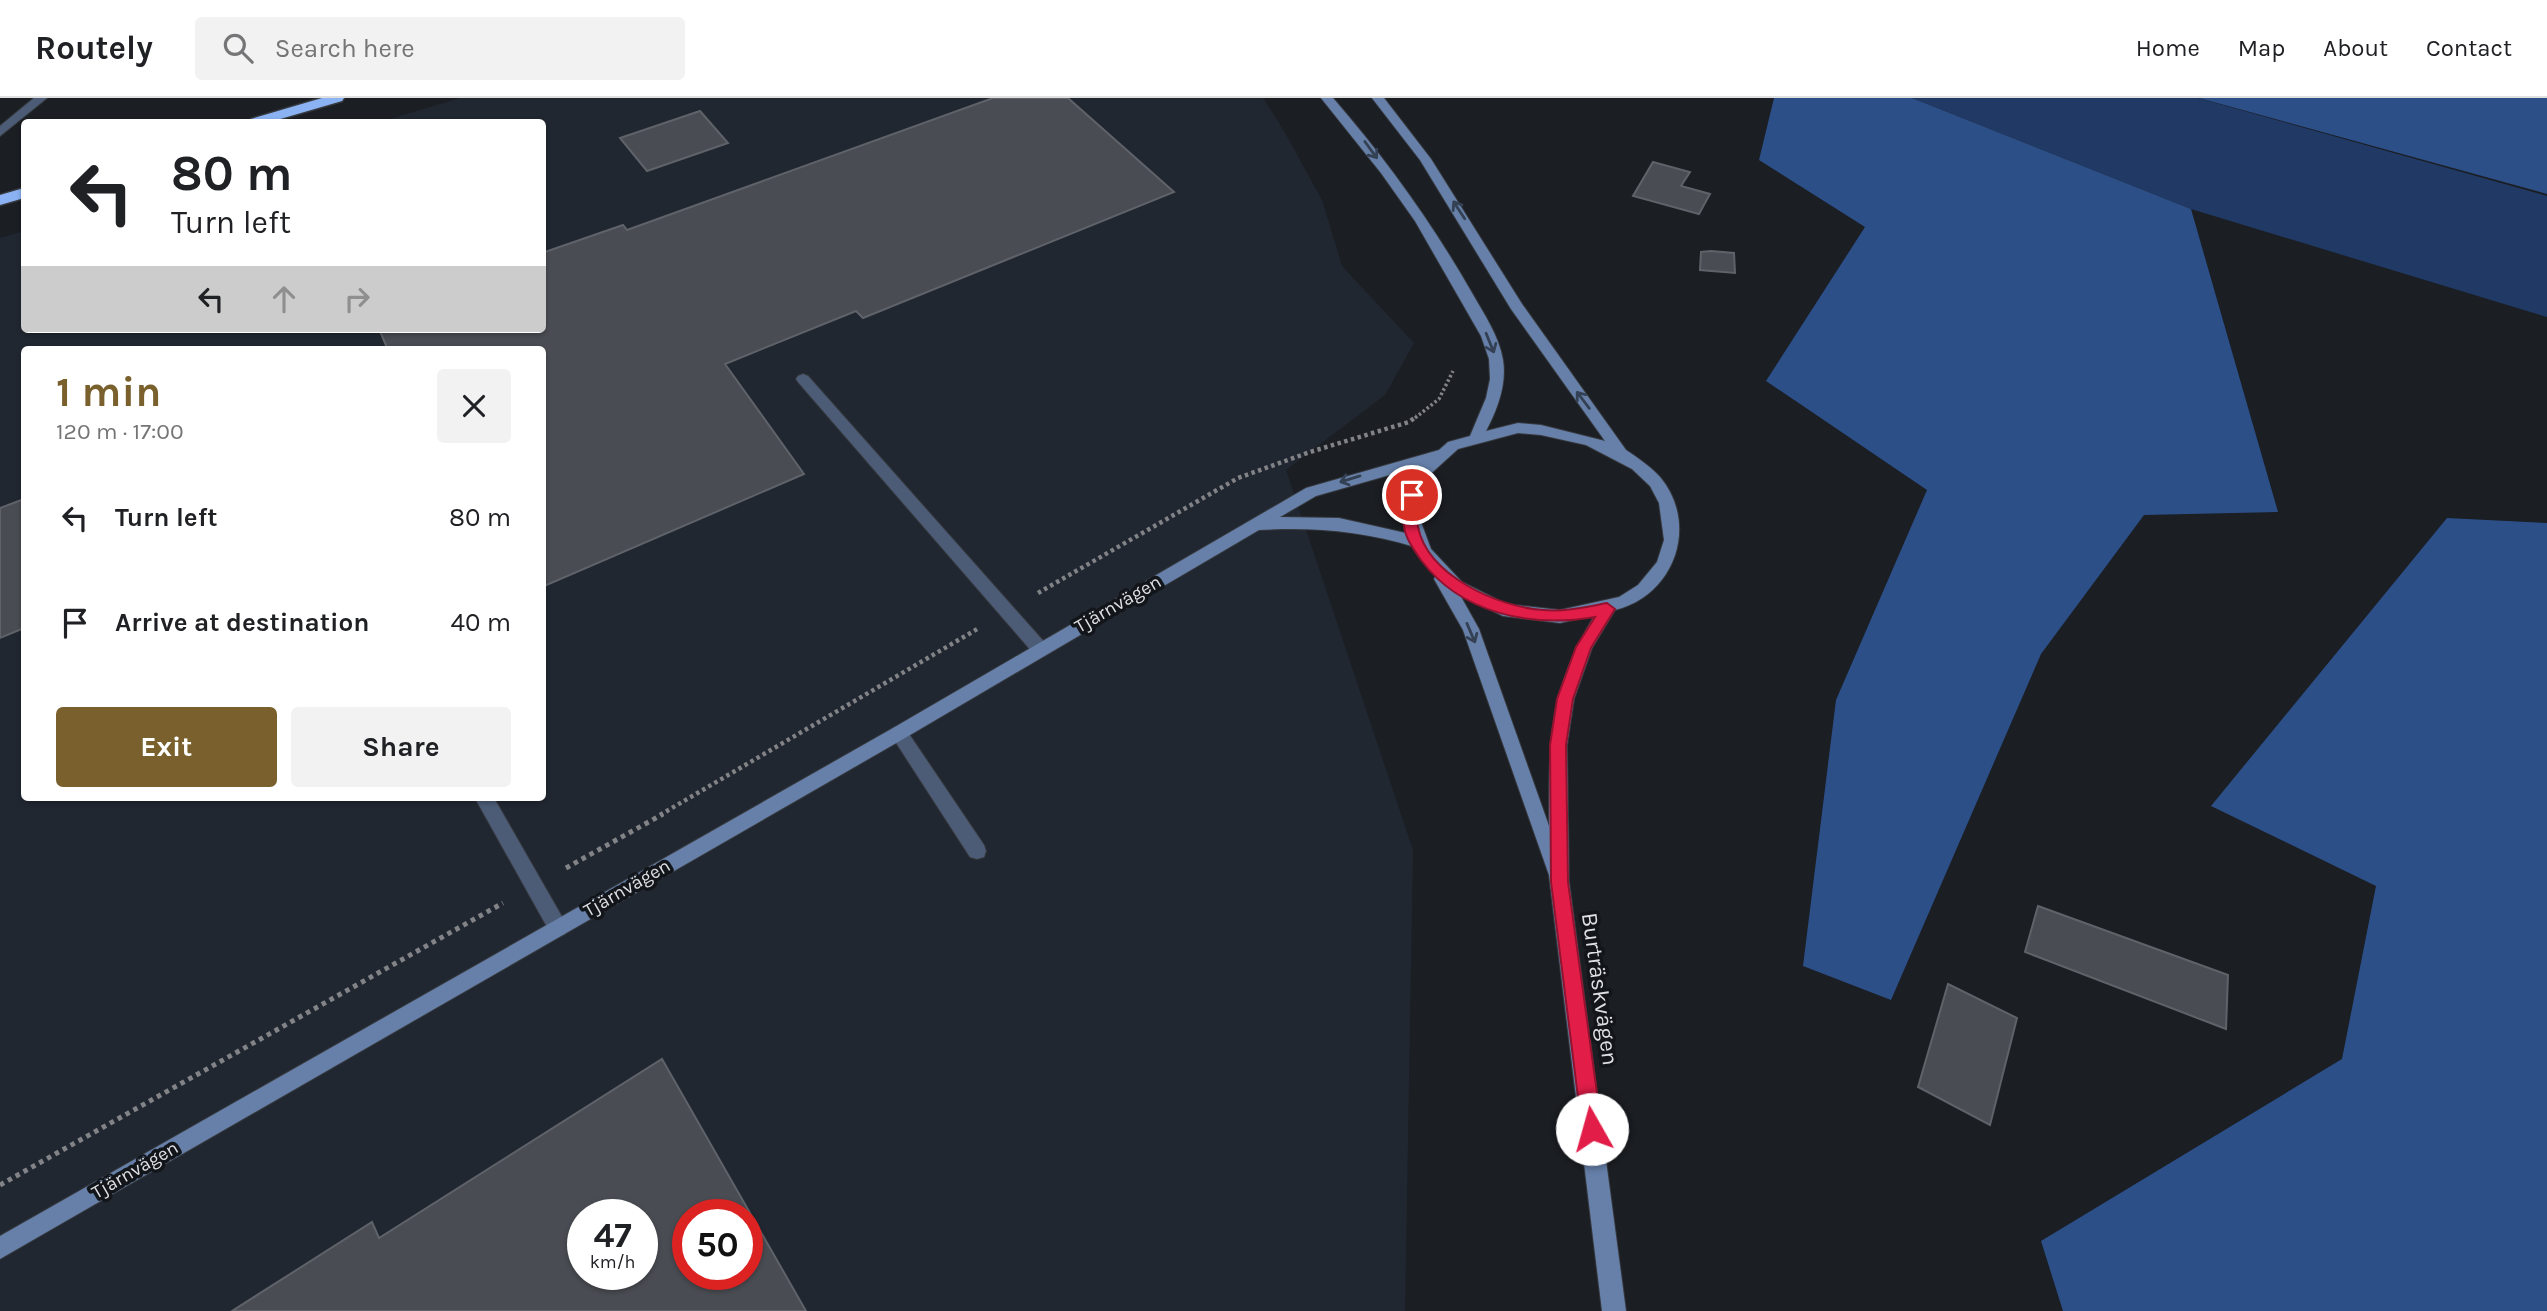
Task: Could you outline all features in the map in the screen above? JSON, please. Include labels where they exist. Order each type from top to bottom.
[{"type":"highway","points":[[266,119],[337,98]]},
{"type":"highway","points":[[0,200],[21,194]]},
{"type":"main road","points":[[1327,98],[1359,134],[1410,203],[1490,338],[1498,376],[1490,412],[1477,435]]},
{"type":"main road","points":[[1378,98],[1425,159],[1516,306],[1623,455]]},
{"type":"main road","points":[[1518,428],[1551,430],[1584,437],[1623,455],[1641,468],[1666,501],[1672,519],[1670,555],[1661,572],[1647,587],[1629,599],[1607,609],[1564,617],[1517,612],[1474,597],[1439,573],[1416,542],[1411,526],[1412,495],[1427,466],[1439,455],[1477,435],[1518,428]]},
{"type":"main road","name":"Tjärnvägen","points":[[0,1248],[899,733],[1311,492],[1439,455]]},
{"type":"main road","name":"Tjärnvägen","points":[[1252,525],[1315,521],[1351,524],[1416,542]]},
{"type":"main road","name":"Burträskvägen","points":[[1439,573],[1471,629],[1559,882]]},
{"type":"main road","name":"Burträskvägen","points":[[1607,609],[1584,647],[1565,699],[1558,745],[1559,882],[1614,1311]]},
{"type":"lane","points":[[0,132],[41,98]]},
{"type":"lane","points":[[803,379],[1040,649]]},
{"type":"lane","points":[[899,733],[977,851]]},
{"type":"lane","points":[[486,801],[558,928]]},
{"type":"path","points":[[0,1185],[725,779],[1007,611],[1238,478],[1310,452],[1409,422],[1439,399],[1453,371]]},
{"type":"shaded area","points":[[460,98],[1263,98],[1322,200],[1342,266],[1414,343],[1385,395],[1286,470],[1413,850],[1405,1311],[0,1311],[0,238],[21,232],[21,333],[546,333],[546,119],[390,119]]},
{"type":"shaded area","points":[[1774,98],[1912,98],[2191,209],[2278,512],[2144,515],[2041,654],[1891,1000],[1803,966],[1836,700],[1927,490],[1766,381],[1865,227],[1759,160]]},
{"type":"shaded area","points":[[1912,98],[2198,98],[2547,196],[2547,317],[2191,209]]},
{"type":"shaded area","points":[[2199,98],[2547,98],[2547,194]]},
{"type":"shaded area","points":[[2447,518],[2547,523],[2547,1311],[2063,1311],[2041,1241],[2342,1059],[2376,886],[2211,806]]},
{"type":"building","points":[[993,98],[1068,98],[1174,192],[863,318],[856,311],[725,364],[804,474],[546,585],[546,346],[386,346],[381,333],[546,333],[546,252],[623,225],[627,230]]},
{"type":"building","points":[[700,111],[728,143],[647,171],[620,138]]},
{"type":"building","points":[[1653,162],[1690,172],[1681,186],[1710,194],[1699,214],[1633,196]]},
{"type":"building","points":[[1701,252],[1734,253],[1735,273],[1700,270]]},
{"type":"building","points":[[21,500],[21,629],[0,638],[0,508]]},
{"type":"building","points":[[2038,906],[2228,975],[2226,1029],[2025,952]]},
{"type":"building","points":[[1948,984],[2017,1018],[1990,1125],[1918,1087]]},
{"type":"building","points":[[662,1059],[742,1199],[672,1199],[672,1290],[763,1290],[763,1236],[806,1311],[232,1311],[372,1222],[379,1238]]},
{"type":"route","points":[[1412,495],[1411,526],[1416,542],[1439,573],[1455,586],[1494,606],[1540,616],[1564,617],[1607,609],[1584,647],[1565,699],[1558,745],[1559,882],[1592,1129]]}]
